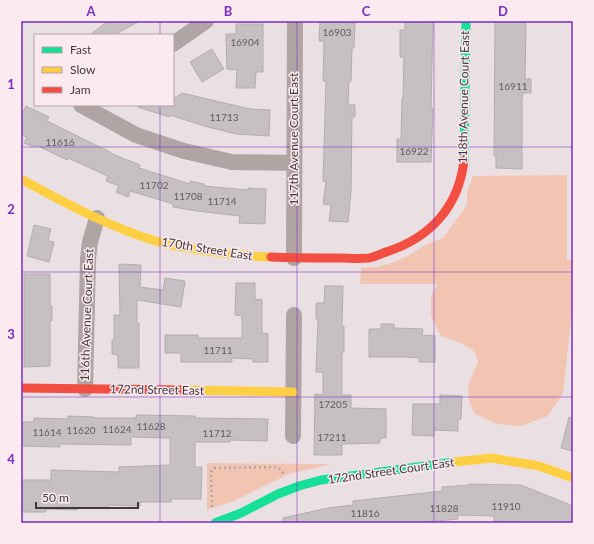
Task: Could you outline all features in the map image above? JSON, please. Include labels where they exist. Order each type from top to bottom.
[{"type":"street","points":[[174,43],[206,21]]},
{"type":"street","name":"117th Avenue Court East","points":[[294,258],[293,163],[295,21]]},
{"type":"street","name":"118th Avenue Court East","points":[[358,258],[370,258],[396,249],[415,240],[429,230],[444,214],[452,202],[458,188],[464,162],[466,21]]},
{"type":"street","points":[[85,106],[104,111],[136,135],[184,151],[232,162],[293,163]]},
{"type":"street","name":"170th Street East","points":[[21,179],[69,205],[97,218],[127,231],[160,242],[192,249],[258,257],[358,258]]},
{"type":"street","name":"116th Avenue Court East","points":[[85,389],[88,259],[90,242],[97,218]]},
{"type":"street","points":[[293,436],[294,315]]},
{"type":"street","name":"172nd Street East","points":[[21,388],[293,392]]},
{"type":"street","name":"172nd Street Court East","points":[[215,523],[241,513],[290,489],[321,480],[492,458],[539,466],[573,478]]},
{"type":"path","points":[[215,523],[211,480],[211,472],[214,468],[276,467],[283,472],[290,489]]},
{"type":"shaded area","points":[[567,175],[567,260],[573,260],[573,303],[563,393],[548,416],[521,426],[497,424],[475,414],[469,401],[468,385],[478,362],[474,351],[461,343],[441,336],[431,316],[431,296],[438,284],[360,284],[361,268],[377,267],[391,263],[406,257],[427,244],[443,238],[467,205],[467,192],[473,176]]},
{"type":"shaded area","points":[[207,463],[332,464],[289,474],[234,501],[207,510]]},
{"type":"building","points":[[108,21],[140,21],[116,34],[91,34]]},
{"type":"building","points":[[405,21],[433,21],[431,108],[433,108],[431,162],[397,162],[397,139],[401,139],[404,57],[400,57],[400,30],[405,30]]},
{"type":"building","points":[[495,21],[526,21],[525,79],[531,79],[531,93],[523,93],[522,100],[522,169],[496,168],[496,156],[494,156]]},
{"type":"building","points":[[320,22],[355,23],[348,105],[355,105],[355,117],[352,117],[351,191],[348,222],[329,221],[331,205],[323,204],[326,182],[323,181],[326,81],[323,81],[324,41],[319,41]]},
{"type":"building","points":[[236,24],[263,24],[263,72],[256,72],[255,88],[236,88],[237,70],[227,69],[226,34],[236,34]]},
{"type":"building","points":[[212,49],[224,69],[202,82],[190,62]]},
{"type":"building","points":[[182,93],[250,109],[270,110],[269,136],[236,134],[170,115],[169,117],[138,107],[174,106],[174,98]]},
{"type":"building","points":[[26,106],[49,117],[47,121],[110,153],[140,165],[139,168],[190,184],[190,181],[204,184],[204,186],[248,190],[248,188],[266,189],[265,224],[239,223],[240,216],[173,207],[173,204],[130,191],[128,197],[116,192],[119,186],[106,181],[108,176],[68,158],[67,160],[36,145],[35,147],[24,143],[27,137],[21,135],[21,117]]},
{"type":"building","points":[[34,225],[51,229],[48,241],[54,242],[49,262],[27,256]]},
{"type":"building","points":[[119,264],[141,265],[140,287],[163,290],[165,278],[185,281],[181,307],[137,300],[137,323],[139,323],[139,368],[118,368],[118,355],[112,354],[112,340],[114,340],[114,315],[120,315]]},
{"type":"building","points":[[24,274],[50,274],[50,306],[52,306],[52,321],[50,321],[50,366],[24,367]]},
{"type":"building","points":[[236,283],[255,283],[255,299],[262,300],[262,333],[268,334],[268,362],[253,362],[253,359],[232,358],[232,362],[181,362],[181,353],[165,353],[165,335],[198,335],[198,338],[242,338],[242,316],[235,315]]},
{"type":"building","points":[[325,286],[343,286],[342,326],[344,326],[344,352],[342,352],[342,395],[351,395],[351,408],[386,409],[386,438],[380,438],[380,443],[342,444],[342,455],[314,455],[315,394],[323,395],[323,372],[316,372],[318,319],[316,319],[316,303],[324,303]]},
{"type":"building","points":[[381,324],[394,324],[394,328],[423,329],[422,335],[435,336],[435,362],[419,362],[419,358],[407,357],[369,357],[369,329],[381,329]]},
{"type":"building","points":[[440,395],[462,396],[461,419],[458,419],[458,431],[434,430],[434,436],[412,435],[413,404],[440,404]]},
{"type":"building","points":[[136,415],[195,416],[195,418],[268,419],[267,441],[230,440],[230,442],[195,442],[195,467],[202,467],[201,499],[171,499],[171,502],[140,502],[140,506],[108,505],[108,508],[77,508],[77,510],[46,509],[46,512],[21,512],[21,480],[51,480],[51,470],[119,472],[119,467],[170,465],[170,438],[131,437],[131,445],[60,444],[60,447],[21,446],[21,422],[34,422],[34,418],[68,419],[68,416],[94,418],[136,418]]},
{"type":"building","points":[[569,417],[573,418],[573,451],[561,448]]},
{"type":"building","points":[[469,484],[521,485],[573,506],[573,523],[516,523],[517,522],[494,521],[494,516],[458,515],[458,519],[428,523],[283,523],[283,518],[328,508],[353,505],[353,501],[442,491],[442,487]]},
{"type":"traffic: fast","points":[[464,160],[466,21]]},
{"type":"traffic: fast","points":[[215,523],[241,513],[278,494],[321,480],[454,462]]},
{"type":"traffic: slow","points":[[21,179],[71,206],[123,230],[159,242],[199,250],[247,256],[271,257]]},
{"type":"traffic: slow","points":[[185,390],[293,392]]},
{"type":"traffic: slow","points":[[454,462],[492,458],[539,466],[573,478]]},
{"type":"traffic: jam","points":[[271,257],[369,258],[402,246],[429,229],[449,206],[461,177],[464,160]]},
{"type":"traffic: jam","points":[[21,388],[185,390]]}]
